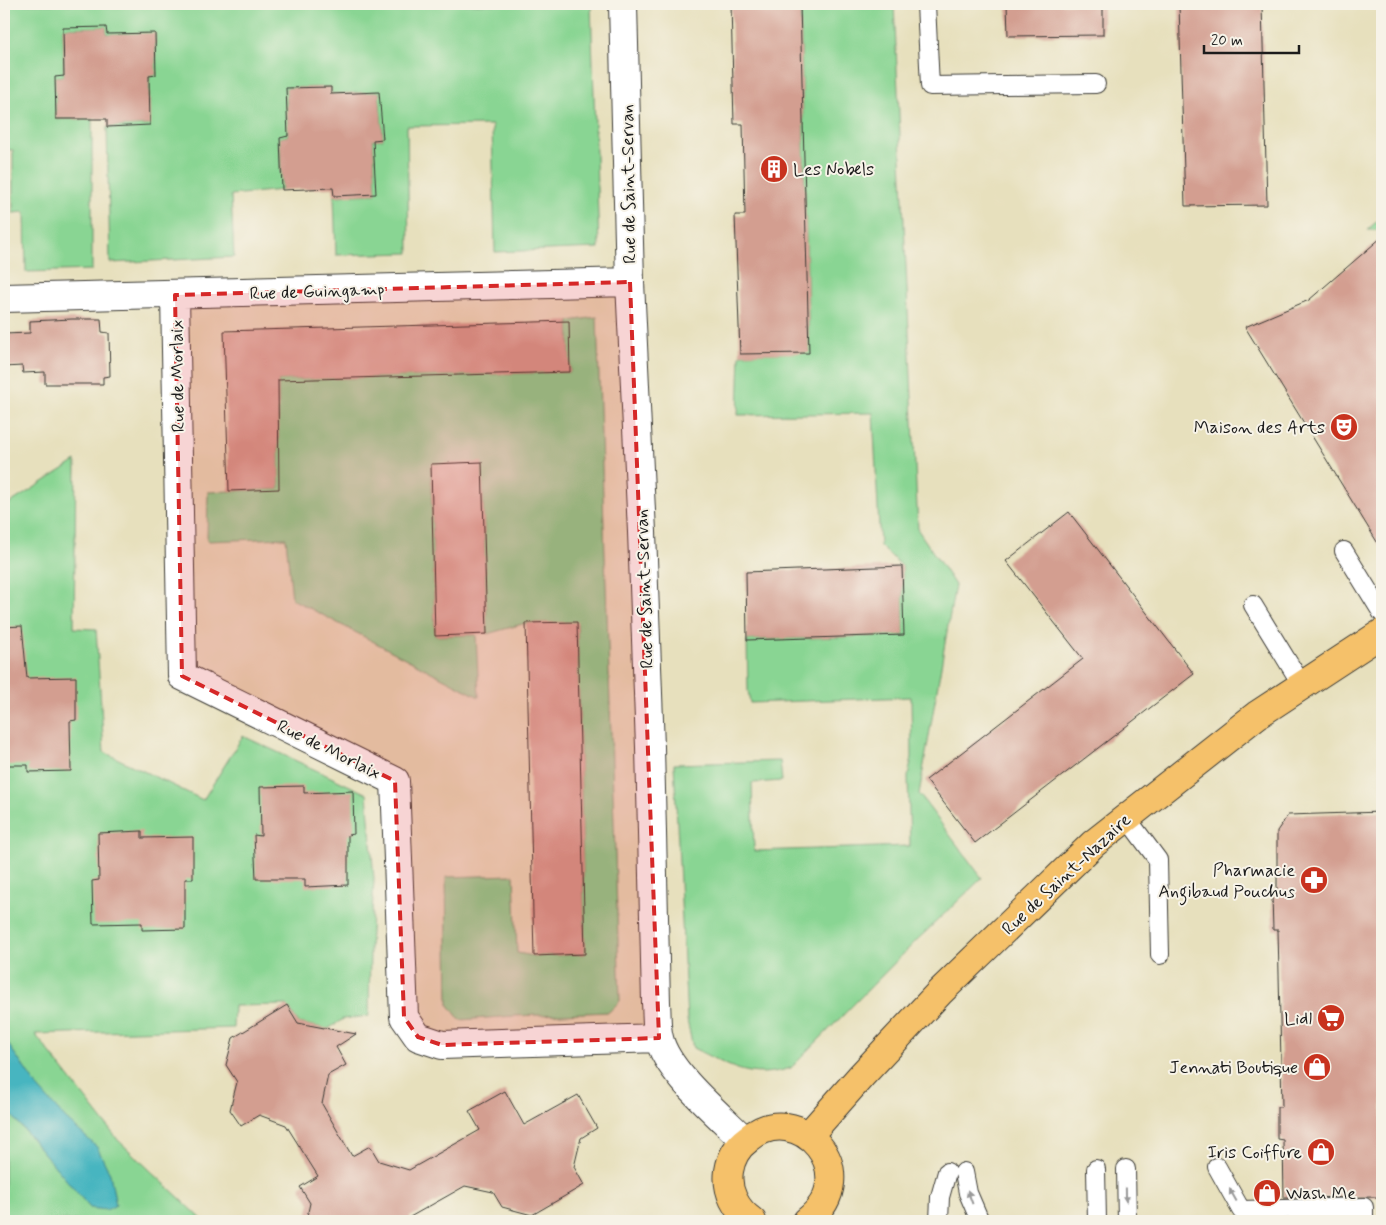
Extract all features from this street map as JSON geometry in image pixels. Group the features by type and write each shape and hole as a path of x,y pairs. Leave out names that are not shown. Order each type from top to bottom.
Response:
{"main road":[{"name":"Rue de Saint-Nazaire","path":"808,1136 940,992 1093,844 1257,714 1382,633"},
{"path":"748,1220 735,1203 731,1194 728,1175 734,1156 738,1148 745,1141 758,1132 780,1127 794,1129 816,1142 830,1170 830,1185 826,1200 813,1219"}],"street":[{"name":"Rue de Saint-Servan","path":"623,4 630,282 643,561 656,1003 659,1038 667,1057 678,1072 745,1141"},
{"name":"Rue de Guingamp","path":"4,298 630,282"},
{"name":"Rue de Morlaix","path":"175,295 182,676 395,781 404,1017 418,1037 442,1045 659,1038"}],"lane":[{"path":"926,4 930,86 1096,84"},
{"path":"1344,551 1382,613"},
{"path":"1254,605 1302,685"},
{"path":"1126,817 1158,860 1160,956"},
{"path":"1217,1167 1241,1210 1364,1207 1364,1221"},
{"path":"1096,1169 1097,1221"},
{"path":"1126,1169 1127,1221"},
{"path":"940,1221 940,1197 956,1172 968,1193 980,1221"}],"highlighted area":[{"path":"630,282 659,1038 442,1045 418,1037 404,1017 395,781 182,676 175,295"}],"green space":[{"path":"4,4 591,4 599,248 495,252 492,125 407,126 409,253 336,255 334,196 376,194 373,140 383,139 379,92 331,94 331,87 286,88 288,136 280,138 282,190 231,195 234,257 110,263 107,127 150,125 149,76 156,75 155,34 107,34 106,27 63,28 64,76 55,77 56,119 92,119 92,270 26,272 25,212 13,213 13,150 4,150"},
{"path":"800,4 894,4 918,530 955,585 919,794 982,878 918,939 791,1068 763,1073 740,1070 693,1048 687,1020 674,764 780,761 782,781 752,783 754,851 910,846 908,777 912,757 911,697 750,703 748,690 747,640 904,635 902,566 880,546 873,413 738,415 740,354 809,352"},
{"path":"1382,217 1382,230 1367,230"},
{"path":"597,317 620,1001 609,1012 460,1020 448,1004 446,877 514,875 517,953 534,956 585,954 577,623 526,623 487,634 482,463 431,465 435,636 476,635 479,697 292,599 286,538 207,541 208,492 279,489 278,380 570,372 569,321"},
{"path":"76,461 74,628 96,629 104,752 203,800 243,736 367,794 374,879 369,1016 343,1019 328,1029 298,1023 287,1005 234,1006 233,1028 35,1034 118,1140 204,1221 4,1221 4,507"}],"water":[{"path":"4,1038 38,1088 65,1118 97,1147 110,1174 116,1205 106,1210 90,1208 4,1106"}],"building":[{"name":"Les Nobels","path":"731,4 800,4 809,353 740,354 735,215 745,215 743,124 734,124"},
{"path":"1007,4 1103,4 1103,35 1008,36"},
{"path":"1179,4 1262,4 1267,205 1185,206"},
{"path":"106,27 107,34 155,33 156,75 149,76 150,125 107,127 107,119 56,119 55,77 64,76 63,28"},
{"path":"331,87 331,94 379,92 383,139 373,140 376,194 334,196 333,188 282,190 280,138 288,136 286,88"},
{"name":"Maison des Arts","path":"1382,237 1382,550 1245,327 1309,300"},
{"path":"101,319 102,332 109,333 110,376 103,377 103,384 45,384 45,372 23,373 22,366 4,367 4,334 30,333 30,321"},
{"path":"569,321 570,372 278,380 279,489 229,491 224,331"},
{"path":"482,462 487,634 435,636 431,464"},
{"path":"1069,512 1194,674 975,843 926,780 1083,659 1006,561"},
{"path":"902,566 904,635 747,640 746,572"},
{"path":"577,622 585,954 534,956 526,623"},
{"path":"22,626 27,678 76,677 76,720 70,721 71,771 28,772 28,765 4,765 4,627"},
{"path":"304,786 304,793 353,791 354,834 348,835 348,885 305,887 305,879 256,879 254,835 261,836 260,787"},
{"name":"Lidl","path":"1382,812 1382,1197 1284,1198 1283,1140 1277,1139 1277,1107 1282,1107 1278,930 1273,930 1272,896 1277,895 1277,831 1288,815"},
{"path":"142,831 142,838 193,837 193,879 185,879 185,929 142,930 142,923 93,924 92,881 99,880 98,833"},
{"path":"287,1005 298,1023 356,1034 336,1047 346,1065 328,1075 322,1104 352,1156 370,1146 379,1161 409,1170 480,1130 469,1111 505,1091 524,1125 578,1095 597,1128 581,1138 574,1167 584,1185 532,1215 502,1207 493,1192 465,1186 410,1217 409,1221 306,1221 310,1203 300,1187 318,1176 286,1125 259,1115 241,1126 230,1110 237,1082 226,1065 233,1038"},
{"path":"1353,1218 1353,1221 1285,1221 1285,1220"}],"place":[{"name":"Les Nobels","path":"774,169"},
{"name":"Maison des Arts","path":"1344,427"},
{"name":"Pharmacie Angibaud Pouchus","path":"1314,880"},
{"name":"Lidl","path":"1331,1018"},
{"name":"Jennati Boutique","path":"1317,1067"},
{"name":"Iris Coiffure","path":"1321,1152"},
{"name":"Wash Me","path":"1267,1193"}]}
